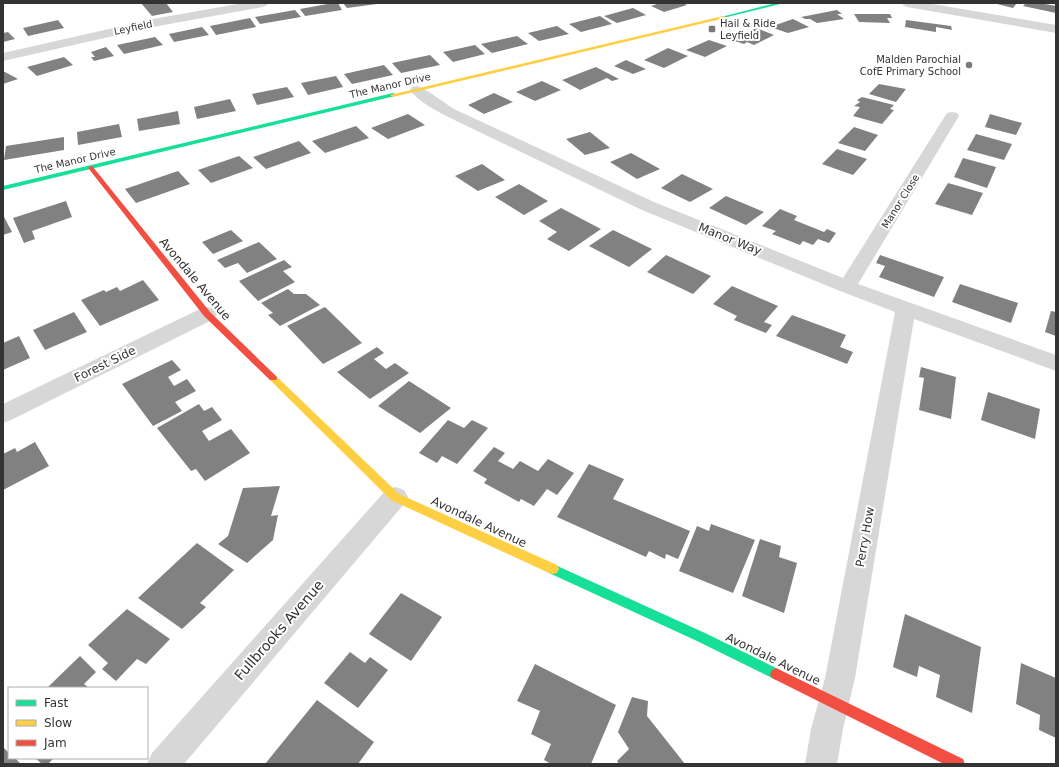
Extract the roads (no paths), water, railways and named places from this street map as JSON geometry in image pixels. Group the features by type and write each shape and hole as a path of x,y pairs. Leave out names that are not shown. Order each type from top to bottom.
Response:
{"street":[{"name":"Leyfield","path":"3,57 102,34 197,8 263,3"},
{"name":"The Manor Drive","path":"3,188 782,3"},
{"path":"907,3 1056,29"},
{"name":"Manor Way","path":"417,90 426,98 448,112 641,203 847,287 1056,363"},
{"name":"Manor Close","path":"847,287 952,116"},
{"name":"Avondale Avenue","path":"91,168 207,314 395,496 701,637 958,764"},
{"name":"Perry How","path":"821,764 840,678 906,309"},
{"name":"Forest Side","path":"3,414 207,314"},
{"name":"Fullbrooks Avenue","path":"163,764 395,496"}],"place":[{"name":"Hail & Ride Leyfield","path":"712,29"},
{"name":"Malden Parochial CofE Primary School","path":"969,65"}]}
